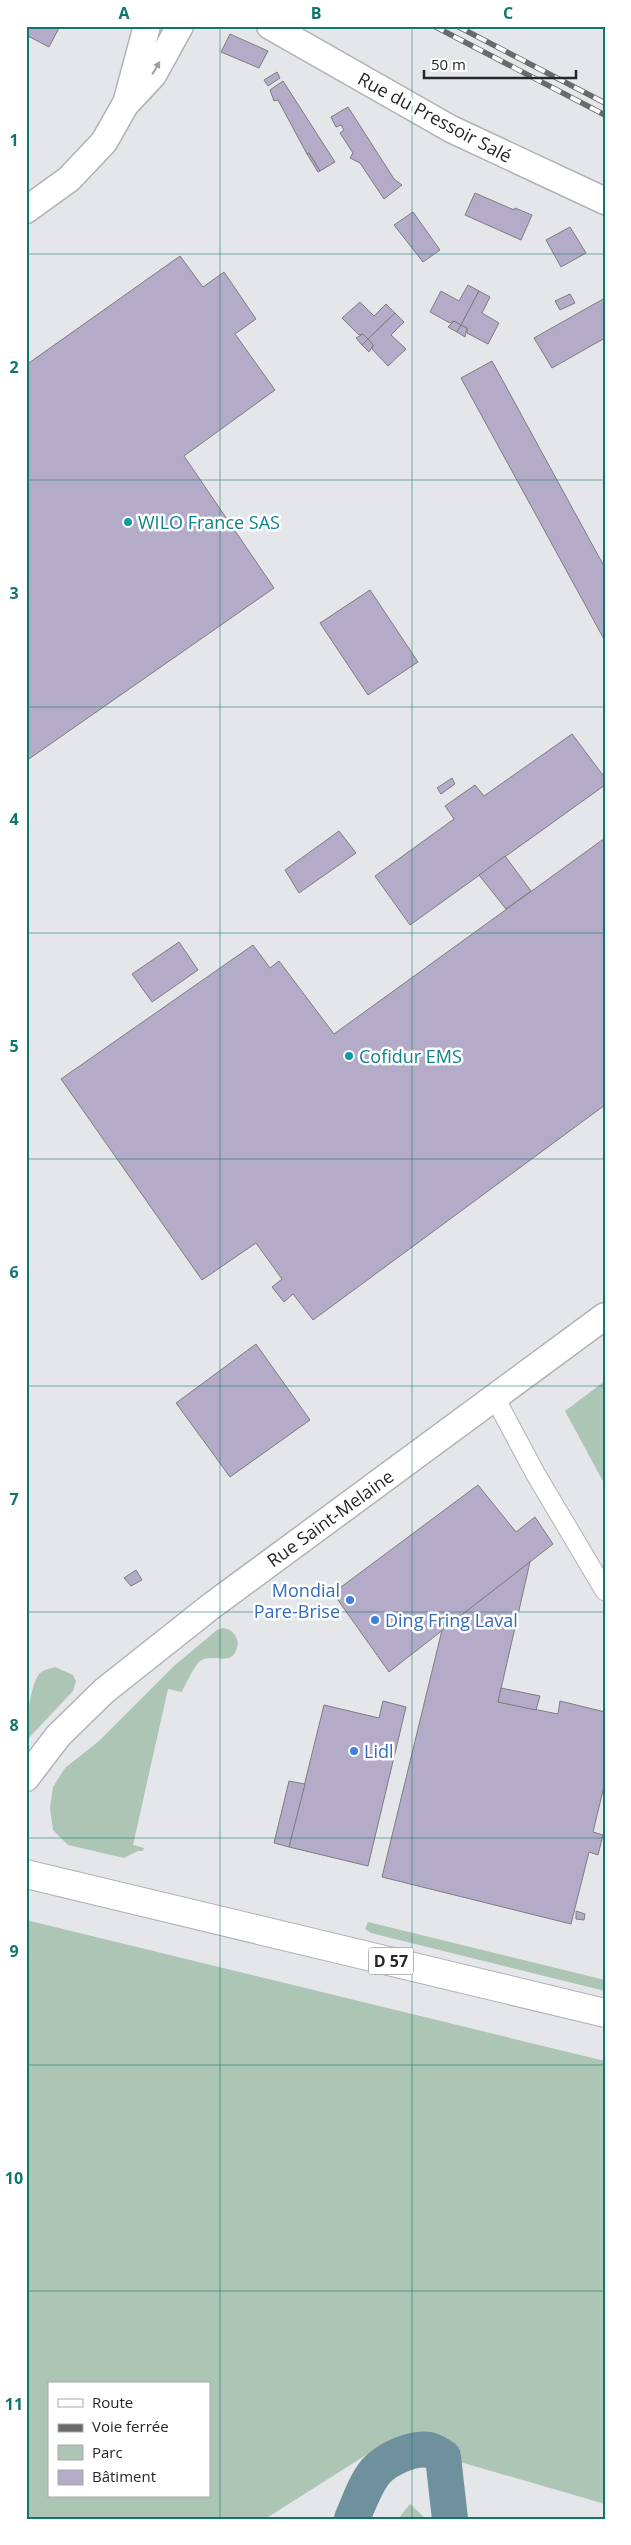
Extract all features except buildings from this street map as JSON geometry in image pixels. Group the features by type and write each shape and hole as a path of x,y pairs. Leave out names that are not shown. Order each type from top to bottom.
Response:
{"main road":[{"path":"125,105 147,26"},
{"path":"26,210 69,179 104,142 125,105 152,75 180,26"},
{"name":"Rue du Pressoir Salé","path":"270,26 451,129 605,201"},
{"name":"Rue Saint-Melaine","path":"26,1778 58,1736 112,1685 224,1595 605,1316"},
{"name":"D 57","path":"26,1874 605,2013"}],"street":[{"path":"494,1398 534,1474 605,1591"}],"green space":[{"path":"605,1381 605,1485 565,1411"},
{"path":"223,1628 234,1633 237,1638 238,1642 234,1654 226,1659 210,1658 200,1661 182,1692 168,1689 133,1845 144,1848 143,1851 138,1851 124,1858 68,1845 53,1830 50,1808 53,1787 65,1768 99,1741 174,1666 217,1630"},
{"path":"55,1667 73,1675 76,1681 73,1691 26,1741 29,1705 37,1678 40,1673"},
{"path":"26,1920 605,2061 605,2504 388,2441 265,2519 26,2519"},
{"path":"368,1922 605,1980 605,1991 371,1933 365,1929"},
{"path":"410,2504 426,2519 398,2519"}],"waterway":[{"path":"352,2519 365,2488 376,2471 387,2462 416,2450 431,2451 443,2457 450,2519"}],"railway":[{"path":"434,26 605,115"},
{"path":"457,26 605,103"}],"place":[{"name":"WILO France SAS","path":"128,522"},
{"name":"Cofidur EMS","path":"349,1056"},
{"name":"Mondial Pare-Brise","path":"350,1600"},
{"name":"Ding Fring Laval","path":"375,1620"},
{"name":"Lidl","path":"354,1751"}]}
